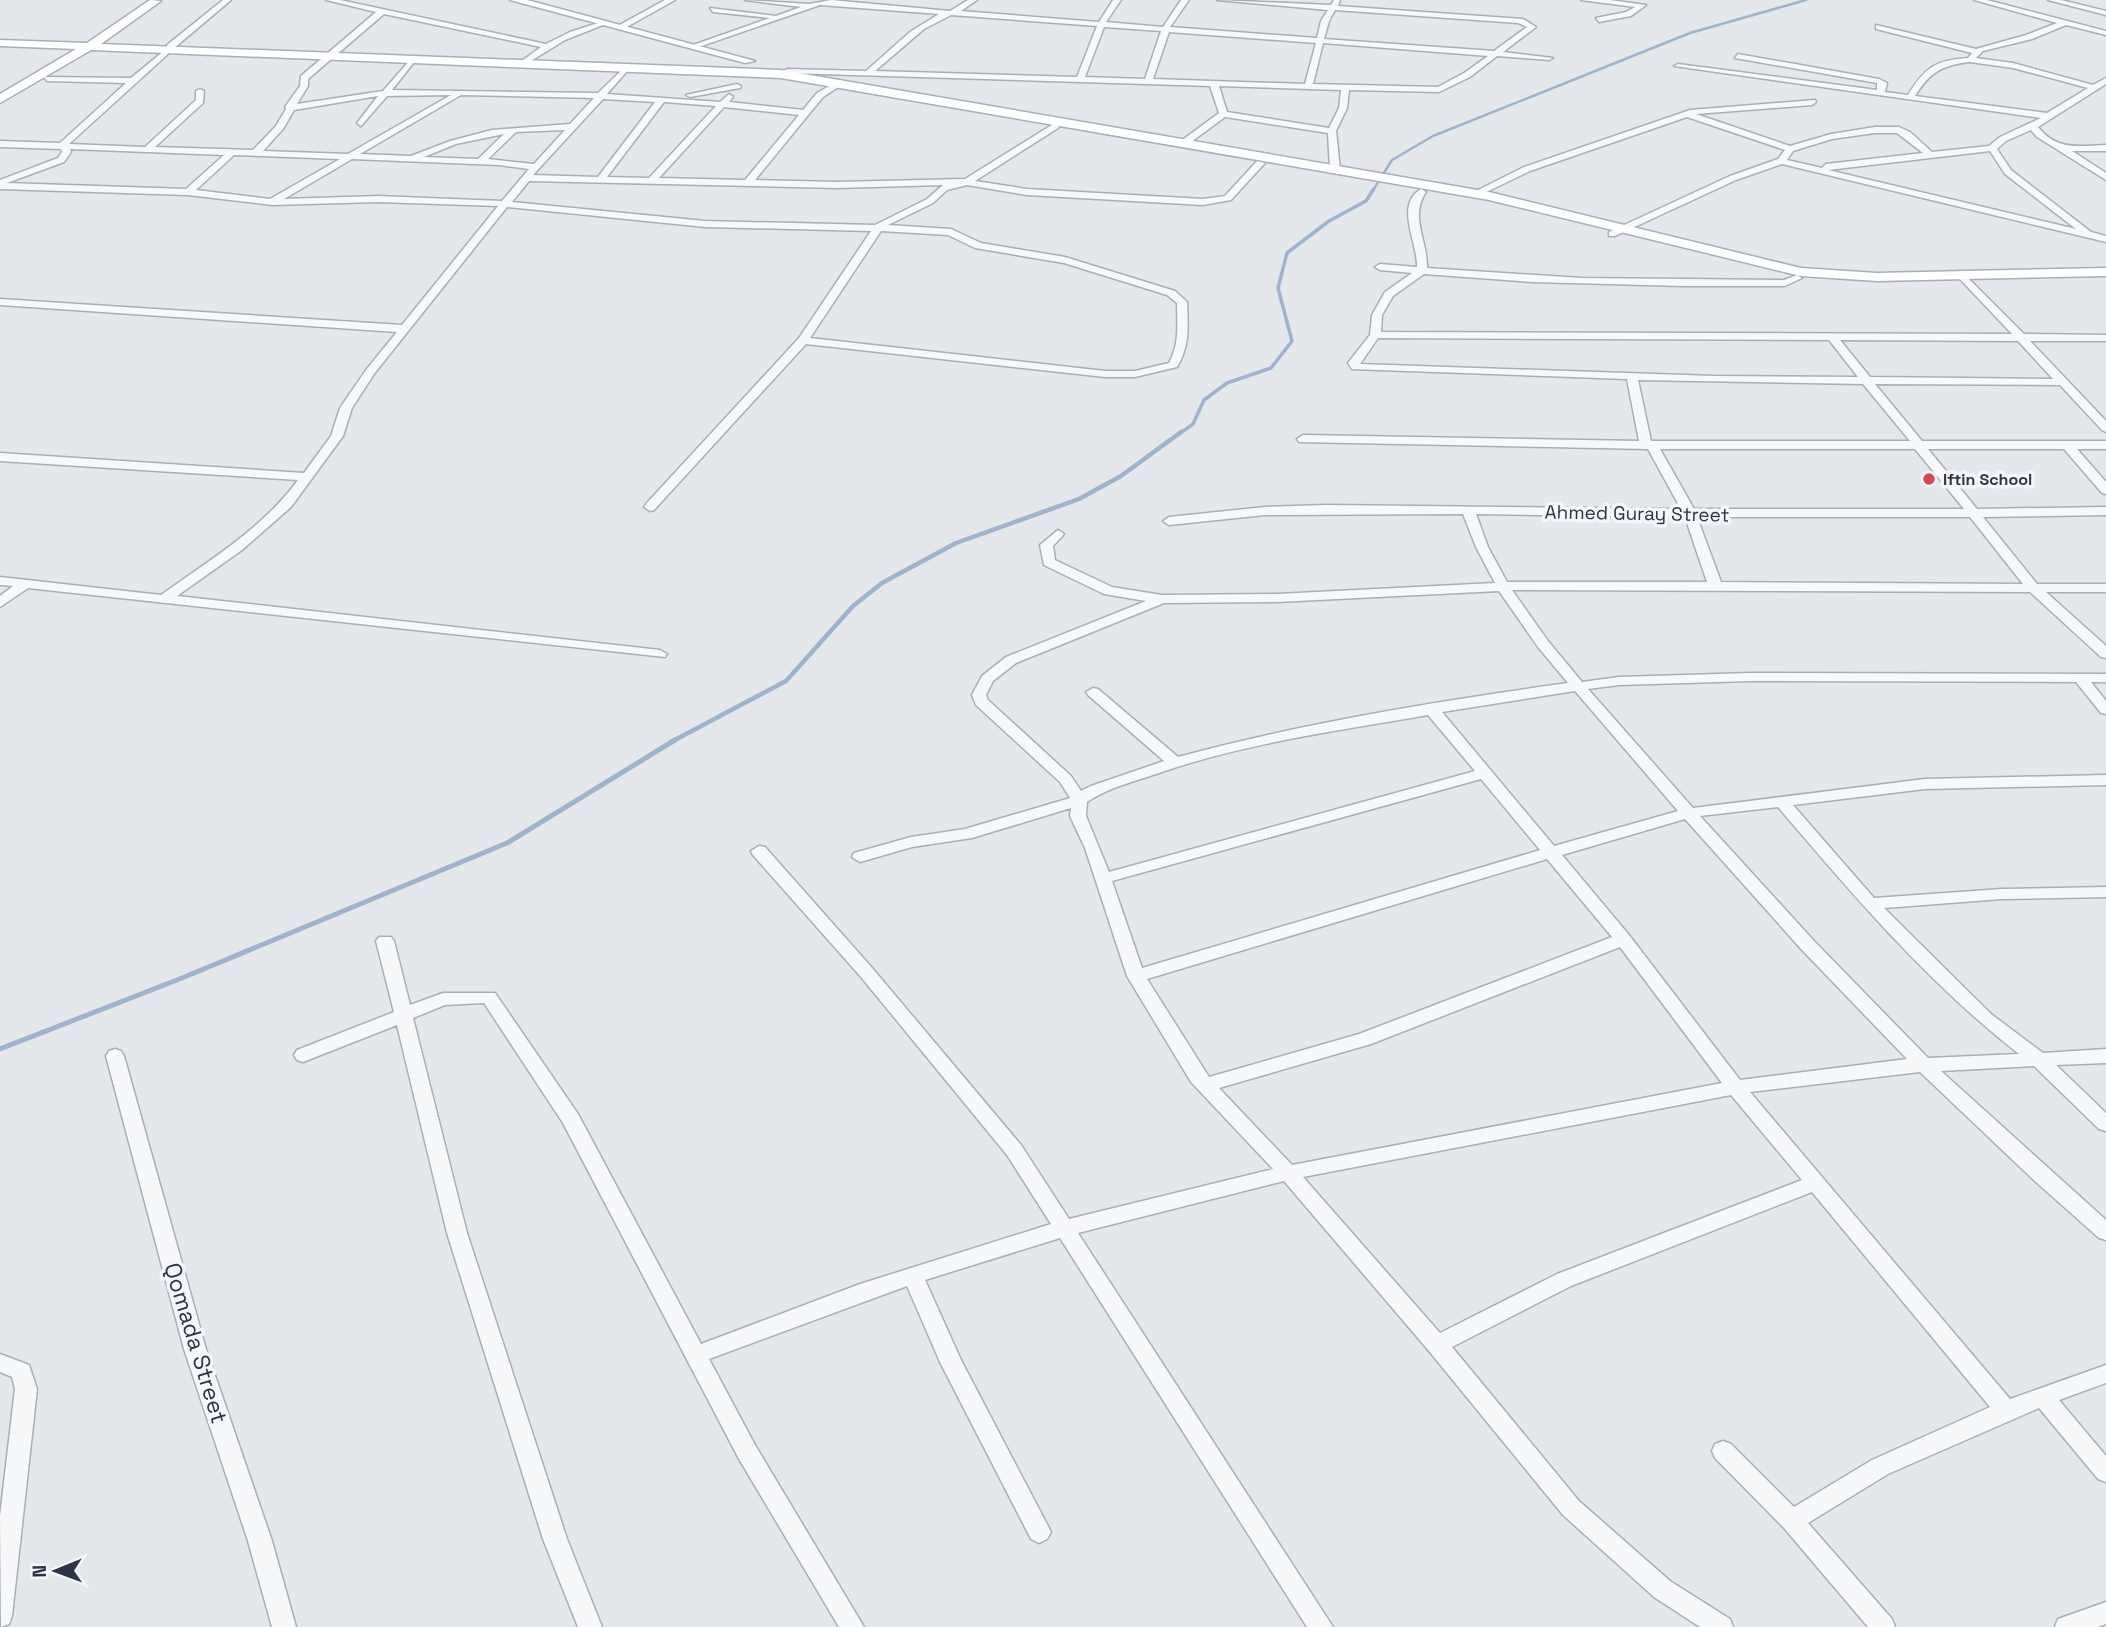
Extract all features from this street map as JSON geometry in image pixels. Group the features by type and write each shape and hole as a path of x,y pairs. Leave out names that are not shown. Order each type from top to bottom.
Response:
{"main road":[{"path":"0,85 79,46 157,1"},
{"path":"0,99 79,46 109,22 157,1"},
{"path":"0,43 526,62 814,78"},
{"path":"329,56 745,74 835,84 1338,172 1801,272 1850,276 2106,279"},
{"path":"745,74 787,71 835,84 1055,126 1260,163 1338,172"},
{"path":"1416,189 1475,194 1617,231 1734,266 1797,278 1854,283 2106,272"}],"street":[{"path":"63,145 167,50 227,0"},
{"path":"330,0 381,12 435,20 488,35 545,46"},
{"path":"515,0 696,47 745,74"},
{"path":"620,27 671,0"},
{"path":"749,0 1102,23 1549,58"},
{"path":"868,73 928,23 939,17 958,13 973,0"},
{"path":"1080,79 1102,23 1117,0"},
{"path":"1148,82 1166,28 1185,0"},
{"path":"787,71 1439,90 1448,87 1532,27 1520,21 1335,4 1221,0"},
{"path":"1585,0 1644,2"},
{"path":"1978,0 2106,33"},
{"path":"2052,0 2106,13"},
{"path":"1599,20 1628,14 1644,2"},
{"path":"696,47 820,3"},
{"path":"1308,87 1325,21 1335,4"},
{"path":"713,10 780,17"},
{"path":"255,153 280,127 289,107 301,92 304,78 381,12"},
{"path":"1911,96 1925,74 1936,66 2067,22"},
{"path":"526,62 545,46 572,32 604,23"},
{"path":"1879,27 2106,93"},
{"path":"1738,56 1879,80 1882,83 1881,92"},
{"path":"361,123 411,61"},
{"path":"1678,66 2048,116"},
{"path":"163,600 237,547 287,504 337,436 346,408 370,372 407,329 450,271 508,204 535,167 624,70"},
{"path":"601,179 661,100 745,74"},
{"path":"652,180 725,103 745,74"},
{"path":"47,79 134,80"},
{"path":"1816,169 1929,153 1992,148 2015,133 2033,126 2106,80"},
{"path":"748,183 805,113 835,84"},
{"path":"1214,84 1223,114"},
{"path":"1338,172 1332,131 1343,108 1345,89"},
{"path":"148,149 200,101 200,91"},
{"path":"289,107 317,107 385,93 601,97 725,103 805,113"},
{"path":"272,202 459,94"},
{"path":"1475,194 1527,169 1687,114 1710,109 1812,102"},
{"path":"1184,143 1223,114 1332,131"},
{"path":"1687,114 1790,149"},
{"path":"409,159 470,136 538,126 573,127"},
{"path":"650,507 803,340 879,226 930,201 944,188 967,182 1055,126"},
{"path":"2033,126 2040,135 2106,177"},
{"path":"1617,231 1733,178 1781,160 1790,149 1831,137 1889,129 1908,134 1929,153"},
{"path":"481,162 513,130"},
{"path":"0,144 514,162 535,167"},
{"path":"0,184 61,160 67,152 63,145"},
{"path":"1992,148 2008,172 2092,236"},
{"path":"2062,149 2106,148"},
{"path":"188,192 231,153"},
{"path":"1781,160 2106,239"},
{"path":"526,178 837,185 967,182 1027,191 1217,201 1228,198 1260,163"},
{"path":"0,184 15,187 188,192 272,202 378,199 508,204 705,224 879,226 951,233 978,246 1065,260 1171,293 1182,302 1184,347 1174,365 1161,370 1135,374 1105,374 803,340"},
{"path":"0,201 15,187"},
{"path":"1416,189 1410,221 1421,250 1422,271"},
{"path":"1380,267 1646,284 1784,283 1797,278"},
{"path":"1422,271 1389,294 1377,315 1375,335 1354,363 1356,367 1632,377 2065,382"},
{"path":"1965,278 2106,428"},
{"path":"0,302 407,329"},
{"path":"1375,335 2106,338"},
{"path":"1831,336 1921,444 2033,587 2106,654"},
{"path":"1632,377 1649,445 1690,514 1716,587"},
{"path":"1303,439 1649,445 2106,445"},
{"path":"2067,445 2106,490"},
{"path":"0,457 309,477"},
{"name":"Ahmed Guray Street","path":"1169,520 1265,511 1690,514 2106,512"},
{"path":"1468,511 1479,544 1502,587 1578,686 1802,942 1922,1065 2106,1232"},
{"path":"1058,534 1046,545 1048,562 1109,592 1162,599 1277,598 1502,587 2106,588"},
{"path":"0,580 660,654"},
{"path":"0,603 25,584"},
{"path":"1162,599 1011,660 987,679 979,695 981,702 1066,779 1079,800 1078,816 1136,976 1205,1085 1288,1173 1437,1345 1571,1508 1662,1589 1721,1627"},
{"path":"860,858 920,840 966,834 1079,800 1096,789 1175,762 1250,742 1578,686 1751,677 2106,678"},
{"path":"2080,678 2106,710"},
{"path":"1093,692 1175,762"},
{"path":"1431,709 1555,854 1735,1087 2006,1410"},
{"path":"1102,879 1486,773"},
{"path":"1136,976 1688,813 1925,784 2106,780"},
{"path":"1781,802 1870,904 1985,1018 2036,1057 2106,1124"},
{"path":"759,850 867,973 1014,1150 1321,1627"},
{"path":"1870,904 2002,894 2106,892"},
{"path":"1205,1085 1365,1039 1623,939"},
{"path":"385,940 457,1233 555,1539 590,1627"},
{"path":"303,1055 443,999 489,997 571,1119 747,1452 852,1627"},
{"name":"Qomada Street","path":"115,1056 195,1349 260,1541 284,1627"},
{"path":"696,1355 913,1275 1065,1228 1288,1173 1458,1142 1635,1104 1735,1087 1922,1065 2036,1057 2106,1056"},
{"path":"1437,1345 1564,1280 1815,1183"},
{"path":"913,1275 951,1362 1039,1532"},
{"path":"0,1363 21,1371 26,1389 0,1616"},
{"path":"1792,1521 1880,1466 2006,1410 2106,1374"},
{"path":"2042,1397 2106,1472"},
{"path":"1723,1451 1792,1521 1883,1627"},
{"path":"2067,1627 2106,1613"}],"waterway":[{"path":"1372,192 1392,160 1433,136 1690,33 1806,0"},
{"path":"1179,434 1193,424 1204,400 1227,383 1271,368 1292,341 1278,288 1287,253 1329,221 1366,201 1373,190"},
{"path":"671,742 786,681 853,606 882,583 956,543 1079,499 1121,476 1181,432"},
{"path":"0,1049 182,978 507,843 675,740"}],"place":[{"name":"Iftin School","path":"1929,479"}]}
